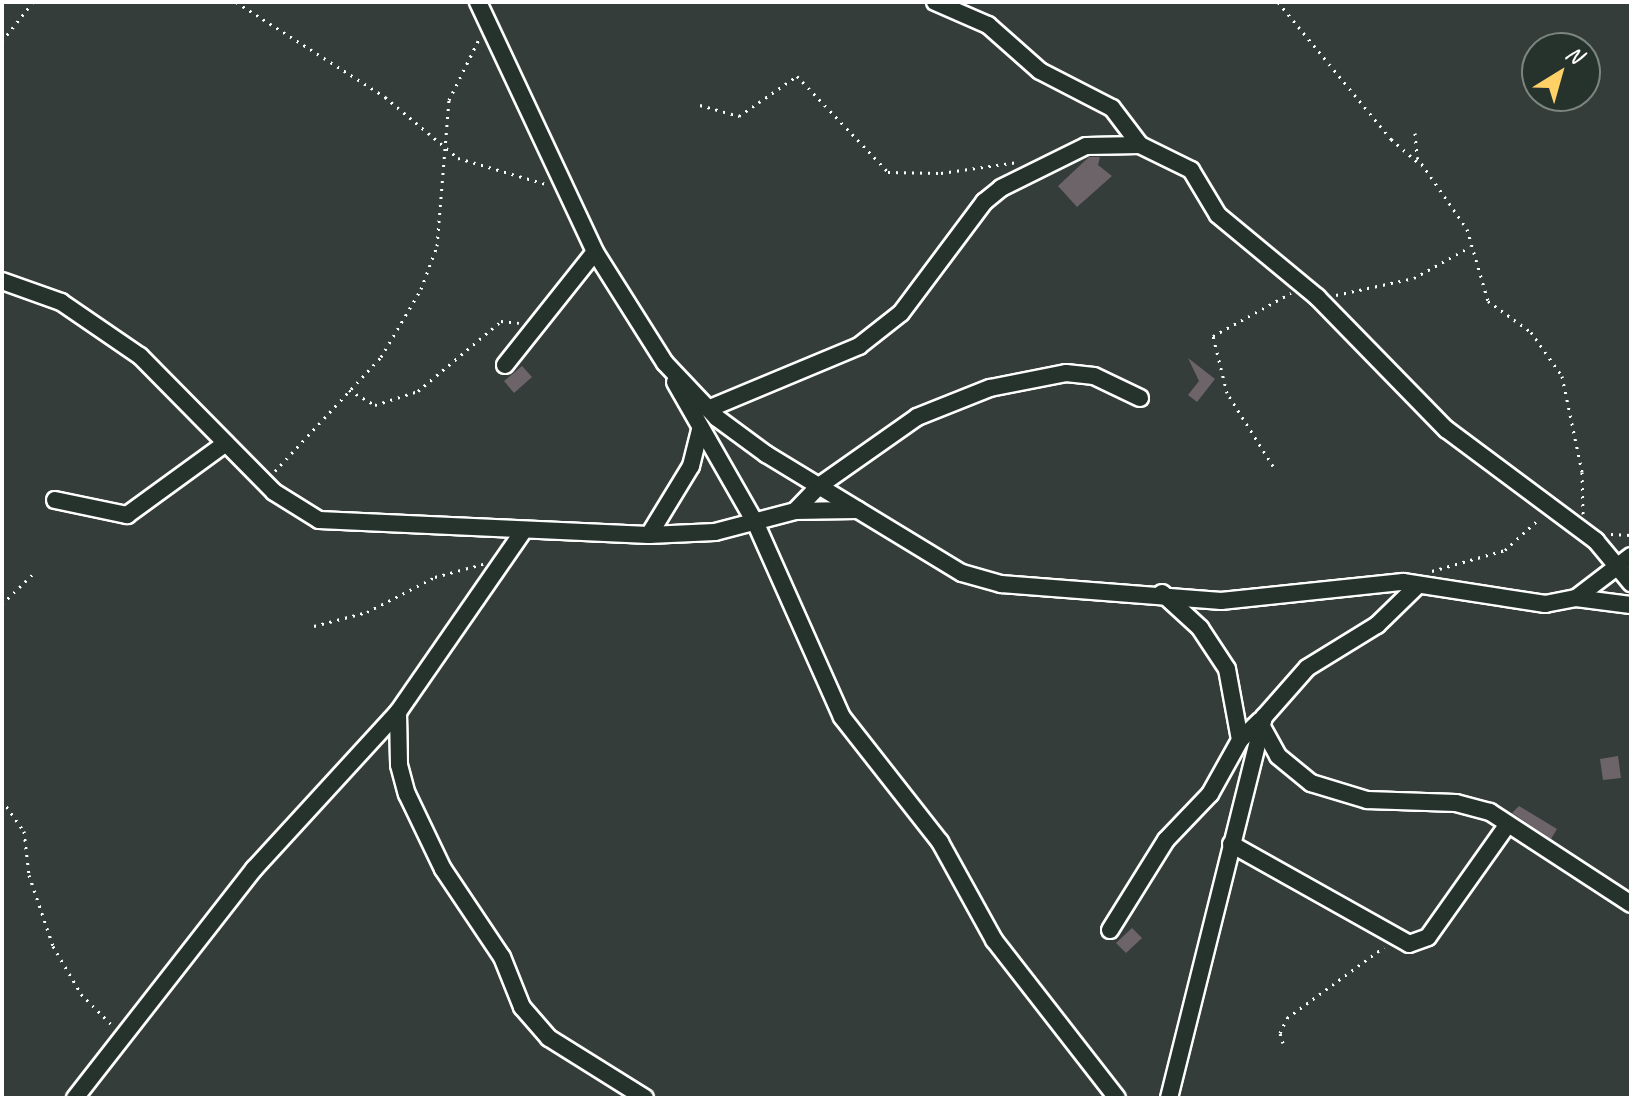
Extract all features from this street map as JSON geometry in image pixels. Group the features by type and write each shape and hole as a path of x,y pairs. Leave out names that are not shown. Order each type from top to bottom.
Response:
{"street":[{"path":"935,2 988,25 1040,71 1112,108 1140,145 1191,170 1218,215 1312,294 1446,429 1550,510 1625,561 1631,583"},
{"path":"479,3 491,20 564,192 595,252 665,363 700,430 756,524 842,717 940,842 994,940 1117,1098"},
{"path":"708,409 859,346 901,313 991,195 1086,146 1140,145"},
{"path":"505,365 595,252"},
{"path":"2,281 42,293 97,325 160,373 264,482 292,507 319,520 522,533 649,535 756,524 795,511 864,511"},
{"path":"665,363 708,409 819,486 980,580 1259,600 1418,585 1545,604 1576,598 1631,605"},
{"path":"795,511 819,486 917,417 990,388 1066,373 1094,376 1140,398"},
{"path":"649,535 691,466 700,430"},
{"path":"55,500 127,515 226,443"},
{"path":"75,1098 254,869 398,712 522,533"},
{"path":"1576,598 1625,561"},
{"path":"1110,930 1166,840 1214,787 1240,740 1262,721 1285,687 1377,625 1418,585"},
{"path":"1162,593 1200,628 1227,669 1240,740"},
{"path":"398,712 399,765 407,794 443,869 502,957 522,1007 549,1038 645,1098"},
{"path":"1262,721 1278,756 1311,783 1367,800 1456,803 1508,824 1631,904"},
{"path":"1169,1098 1262,721"},
{"path":"1231,844 1393,939 1409,944 1428,937 1508,824"}],"path":[{"path":"2,41 33,2"},
{"path":"236,2 385,97 447,149 473,166 524,175 564,192"},
{"path":"1278,2 1391,139 1425,168 1463,222 1488,301 1531,332 1567,388 1586,521"},
{"path":"264,482 394,337 425,278 437,246 447,149 444,136 454,79 491,20"},
{"path":"700,105 739,116 797,76 888,172 941,173 1021,161 1037,173"},
{"path":"1415,133 1425,168"},
{"path":"1273,466 1227,393 1213,336 1222,326 1312,294 1414,278 1471,247"},
{"path":"349,390 375,405 418,391 501,321 534,328"},
{"path":"1418,585 1437,567 1505,550 1550,510"},
{"path":"314,626 367,612 448,572 502,560"},
{"path":"2,604 36,571"},
{"path":"2,800 24,831 29,875 53,946 81,994 125,1036"},
{"path":"1283,1043 1280,1033 1287,1018 1393,939"}],"building":[{"path":"1089,157 1100,157 1098,165 1112,176 1077,207 1058,186"},
{"path":"1188,358 1215,379 1197,402 1188,395 1199,381"},
{"path":"522,366 532,377 514,393 504,381"},
{"path":"1618,756 1621,778 1603,780 1600,759"},
{"path":"1519,806 1557,829 1551,839 1512,813"},
{"path":"1132,928 1142,938 1126,953 1116,943"}]}
